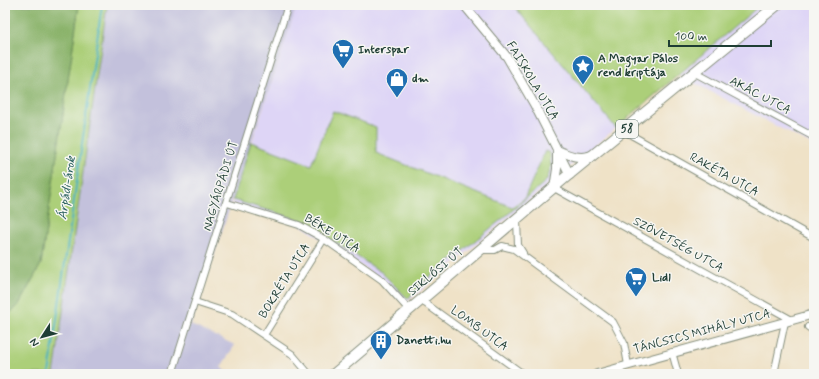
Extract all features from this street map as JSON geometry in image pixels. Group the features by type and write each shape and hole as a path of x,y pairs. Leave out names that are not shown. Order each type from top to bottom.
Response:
{"main road":[{"name":"58","path":"554,188 777,5"},
{"name":"SIKLÓSI ÚT","path":"334,374 554,188"}],"street":[{"name":"NAGYÁRPÁDI ÚT","path":"172,374 288,5"},
{"name":"FAISKOLA UTCA","path":"464,5 507,57 534,104 570,175"},
{"name":"AKÁC UTCA","path":"695,73 814,137"},
{"name":"RAKÉTA UTCA","path":"624,131 814,238"},
{"path":"554,188 557,169 557,150 576,157 584,158 596,154"},
{"name":"SZÖVETSÉG UTCA","path":"554,188 788,321"},
{"name":"BÉKE UTCA","path":"227,203 299,225 324,240 382,280 410,311"},
{"path":"517,220 518,245 525,256 534,264"},
{"name":"BOKRÉTA UTCA","path":"264,335 324,240"},
{"path":"482,250 495,250 502,246 508,246 613,322 624,343 628,365"},
{"name":"LOMB UTCA","path":"422,301 523,374"},
{"path":"195,302 232,314 292,354 309,374"},
{"name":"TÁNCSICS MIHÁLY UTCA","path":"597,374 672,352 814,314"},
{"path":"774,374 788,321"},
{"path":"808,327 814,330"},
{"path":"672,352 678,374"}],"shaded area":[{"path":"107,5 297,5 191,325 235,345 221,367 228,374 54,374"},
{"path":"297,5 513,5 616,128 405,304 382,280 299,224 232,204"},
{"path":"760,5 814,5 814,146 679,75"}],"green space":[{"path":"5,5 79,5 41,264 18,306 5,317"},
{"path":"79,5 107,5 54,374 5,374 5,317 18,306 41,264"},
{"path":"513,5 760,5 616,128"},
{"path":"333,111 376,127 376,153 512,207 524,199 545,151 550,153 551,167 547,180 507,215 419,286 408,299 381,272 301,220 233,200 251,142 311,165"}],"waterway":[{"name":"Árpádi-árok","path":"49,374 102,5"}],"place":[{"name":"Interspar","path":"343,70"},
{"name":"A Magyar Pálos rend kriptája","path":"583,86"},
{"name":"dm","path":"397,98"},
{"name":"Lidl","path":"636,298"},
{"name":"Danetti.hu","path":"381,360"}]}
